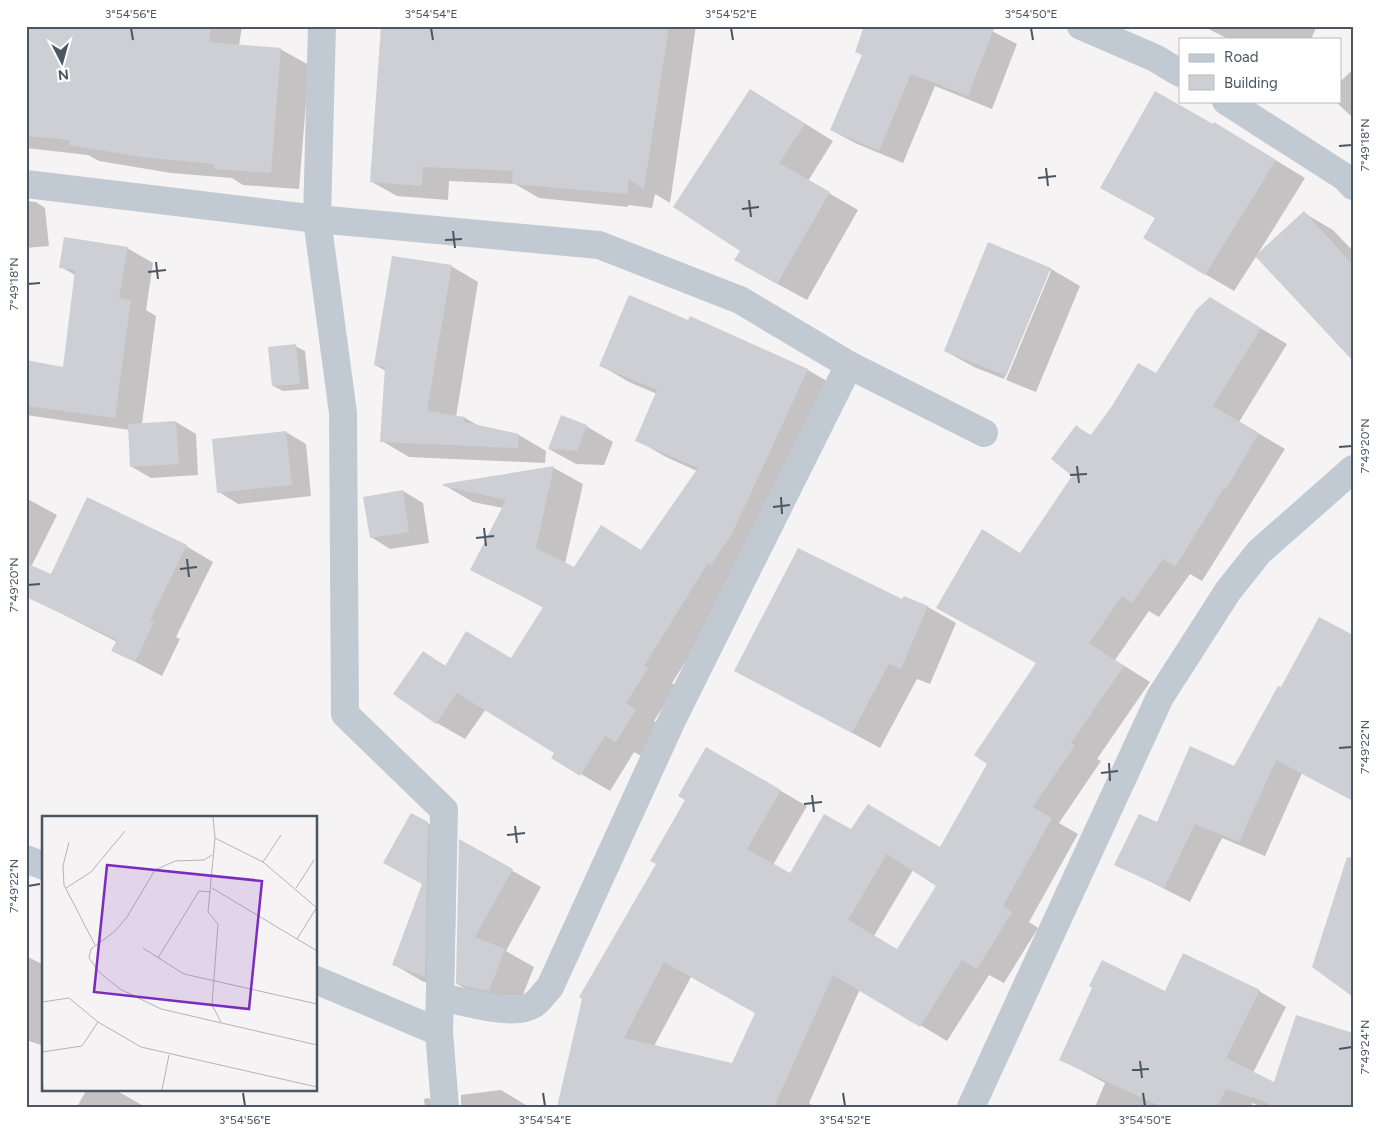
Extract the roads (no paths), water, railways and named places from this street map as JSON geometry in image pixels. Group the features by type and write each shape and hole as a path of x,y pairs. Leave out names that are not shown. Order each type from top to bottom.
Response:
{"street":[{"path":"322,26 317,219 343,413 345,714 444,810 439,1032 445,1107"},
{"path":"1081,26 1155,58 1179,72"},
{"path":"1228,102 1288,139 1346,178 1353,186"},
{"path":"26,184 317,219 600,245 740,300 849,365 984,433"},
{"path":"441,997 504,1009 519,1009 533,1005 550,987 674,718 849,365"},
{"path":"970,1107 1160,697 1228,591 1258,552 1353,469"},
{"path":"26,858 42,865"},
{"path":"318,981 439,1032"}]}
